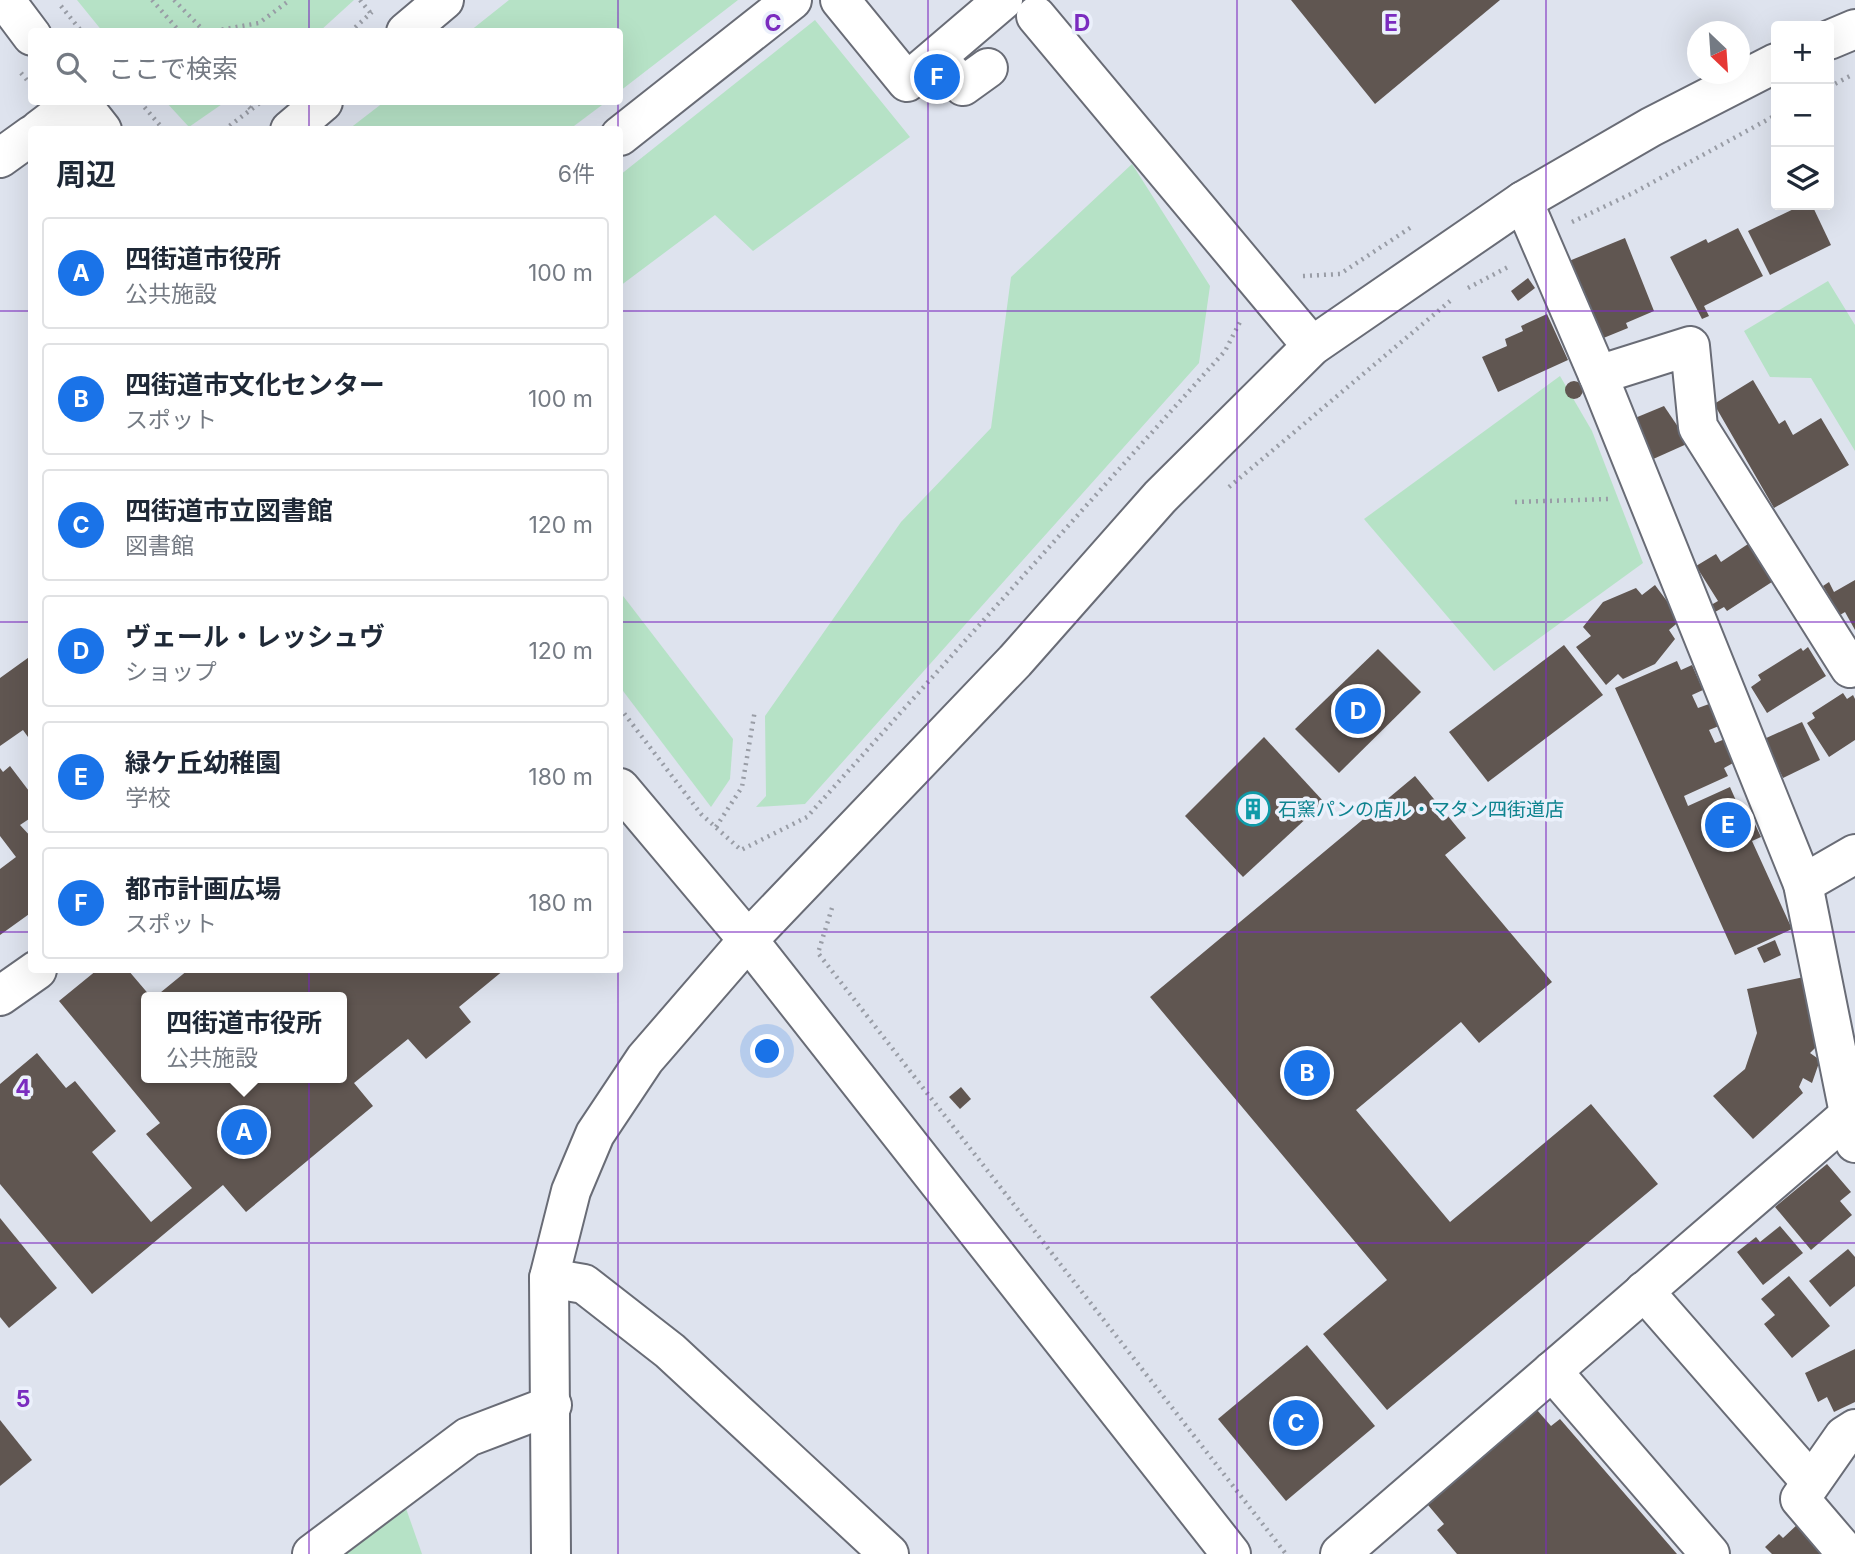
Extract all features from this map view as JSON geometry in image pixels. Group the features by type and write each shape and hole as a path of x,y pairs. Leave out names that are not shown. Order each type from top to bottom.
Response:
{"street":[{"path":"5,0 28,31"},
{"path":"392,27 444,0"},
{"path":"623,134 792,0"},
{"path":"840,0 907,82 936,58 1020,8 1312,346"},
{"path":"1834,38 1855,29"},
{"path":"936,58 963,86 988,68"},
{"path":"551,1554 549,1278 571,1191 595,1134 645,1059 748,940 1015,661 1160,497 1312,346 1522,201 1651,127 1771,66"},
{"path":"44,126 74,105"},
{"path":"81,105 99,126"},
{"path":"275,124 316,105"},
{"path":"0,159 28,138"},
{"path":"1340,1554 1644,1291 1853,1124 1803,884 1645,498 1598,374 1522,201"},
{"path":"1598,374 1690,346 1698,426 1850,668 1855,665"},
{"path":"623,792 748,940 1231,1554"},
{"path":"1803,884 1855,854"},
{"path":"0,996 33,973"},
{"path":"549,1278 584,1284 670,1351 889,1554"},
{"path":"1644,1291 1810,1481"},
{"path":"1552,1371 1710,1554"},
{"path":"312,1554 468,1437 552,1405"},
{"path":"1847,1554 1800,1499 1810,1481 1844,1436 1855,1429"}],"path":[{"path":"56,0 79,28"},
{"path":"152,0 176,28"},
{"path":"174,0 202,28"},
{"path":"230,28 259,23 290,0"},
{"path":"360,0 392,27"},
{"path":"354,28 377,8"},
{"path":"1834,84 1855,73"},
{"path":"143,105 161,126"},
{"path":"248,105 275,124"},
{"path":"229,126 257,105"},
{"path":"1219,495 1459,293 1542,242 1771,118"},
{"path":"623,712 701,814 741,850 807,817 1224,351 1245,314"},
{"path":"1515,502 1645,498"},
{"path":"716,827 742,787 755,710"},
{"path":"834,903 818,953 1286,1554"}],"green space":[{"path":"77,0 354,0 323,28 100,28"},
{"path":"509,0 738,0 623,89 623,28 474,28"},
{"path":"815,20 910,137 753,251 715,215 623,284 623,173"},
{"path":"169,105 221,105 190,126"},
{"path":"380,105 602,105 574,126 353,126"},
{"path":"1132,164 1210,286 1199,363 805,804 756,807 766,796 765,716 901,522 991,428 1011,277"},
{"path":"1828,281 1855,325 1855,451 1811,378 1770,377 1744,331"},
{"path":"1560,376 1592,431 1643,563 1494,671 1364,519"},
{"path":"623,596 733,739 730,779 711,807 623,691"},
{"path":"402,1497 422,1554 333,1554"}],"building":[{"path":"1291,0 1500,0 1375,104"},
{"path":"1792,210 1814,210 1831,245 1770,275 1748,231"},
{"path":"1738,228 1763,276 1704,306 1709,316 1702,319 1670,257 1706,239 1708,243"},
{"path":"1625,238 1654,311 1626,323 1628,328 1601,339 1569,261"},
{"path":"1528,278 1535,288 1518,301 1511,291"},
{"path":"1547,314 1568,360 1498,392 1482,357 1507,346 1505,339 1523,331 1521,326"},
{"path":"1753,380 1779,424 1785,420 1793,435 1821,418 1849,465 1774,508 1714,404"},
{"path":"1574,381 1580,384 1583,390 1580,396 1574,399 1568,396 1565,390 1568,384"},
{"path":"1664,406 1689,443 1651,460 1635,418"},
{"path":"1751,542 1775,580 1727,611 1724,607 1715,612 1711,605 1718,601 1696,566 1716,554 1721,562"},
{"path":"1855,580 1855,630 1845,612 1840,615 1823,586 1829,582 1834,592"},
{"path":"1655,585 1681,620 1669,630 1675,639 1655,664 1623,679 1618,674 1606,685 1576,647 1591,636 1583,627 1603,602 1636,588 1642,595"},
{"path":"1564,645 1603,695 1488,782 1449,732"},
{"path":"1808,647 1826,676 1767,713 1751,687 1761,680 1758,675 1801,648 1803,651"},
{"path":"1378,649 1421,692 1339,773 1295,729"},
{"path":"28,658 28,737 23,730 0,746 0,678"},
{"path":"1677,661 1681,670 1692,665 1703,690 1692,695 1698,708 1709,704 1719,726 1709,730 1715,743 1725,739 1735,762 1724,768 1728,776 1684,796 1688,806 1730,787 1745,821 1752,818 1761,837 1752,841 1792,929 1735,955 1615,688"},
{"path":"1843,693 1847,699 1853,695 1855,699 1855,740 1829,757 1807,723 1815,718 1812,713"},
{"path":"1802,722 1820,760 1783,778 1764,739"},
{"name":"石窯パンの店ル・マタン四街道店","path":"1264,737 1324,802 1243,877 1185,816"},
{"path":"10,766 28,790 28,820 20,825 28,834 28,915 0,935 0,869 16,857 0,836 0,768 3,772"},
{"path":"1415,776 1466,838 1445,855 1552,982 1479,1043 1461,1022 1356,1110 1450,1222 1591,1104 1658,1184 1387,1410 1323,1334 1387,1280 1150,997"},
{"path":"1775,940 1781,955 1764,963 1757,948"},
{"path":"93,973 131,973 147,992 141,992 141,1083 347,1083 347,992 161,992 184,973 500,973 459,1007 471,1022 426,1059 408,1039 354,1083 373,1106 246,1212 223,1185 92,1294 0,1184 0,1084 37,1053 66,1088 75,1081 116,1131 92,1152 151,1222 192,1188 146,1134 160,1123 59,1001"},
{"path":"1804,977 1817,1046 1810,1053 1820,1060 1812,1083 1803,1078 1799,1087 1803,1093 1753,1139 1713,1096 1745,1069 1757,1033 1747,989"},
{"path":"961,1087 971,1099 960,1109 949,1097"},
{"path":"1827,1164 1851,1192 1840,1201 1852,1215 1811,1250 1775,1207"},
{"path":"0,1218 57,1288 9,1328 0,1317"},
{"path":"1780,1226 1803,1253 1763,1285 1737,1252 1756,1237 1760,1242"},
{"path":"1848,1249 1855,1257 1855,1286 1830,1307 1809,1281"},
{"path":"1789,1276 1830,1326 1792,1358 1764,1324 1775,1315 1761,1299"},
{"path":"1307,1345 1375,1426 1286,1501 1218,1419"},
{"path":"1855,1349 1855,1402 1834,1412 1827,1397 1818,1402 1805,1373"},
{"path":"1537,1410 1551,1426 1560,1419 1677,1554 1457,1554 1437,1530 1444,1524 1428,1505"},
{"path":"0,1420 32,1460 0,1486"},
{"path":"1799,1523 1817,1542 1813,1546 1821,1554 1772,1554 1765,1547 1779,1534 1783,1538"}],"place":[{"name":"都市計画広場","path":"937,77"},
{"name":"ヴェール・レッシュヴ","path":"1358,711"},
{"name":"石窯パンの店ル・マタン四街道店","path":"1253,809"},
{"name":"緑ケ丘幼稚園","path":"1728,825"},
{"name":"四街道市文化センター","path":"1307,1073"},
{"name":"四街道市役所","path":"244,1132"},
{"name":"四街道市立図書館","path":"1296,1423"}]}
